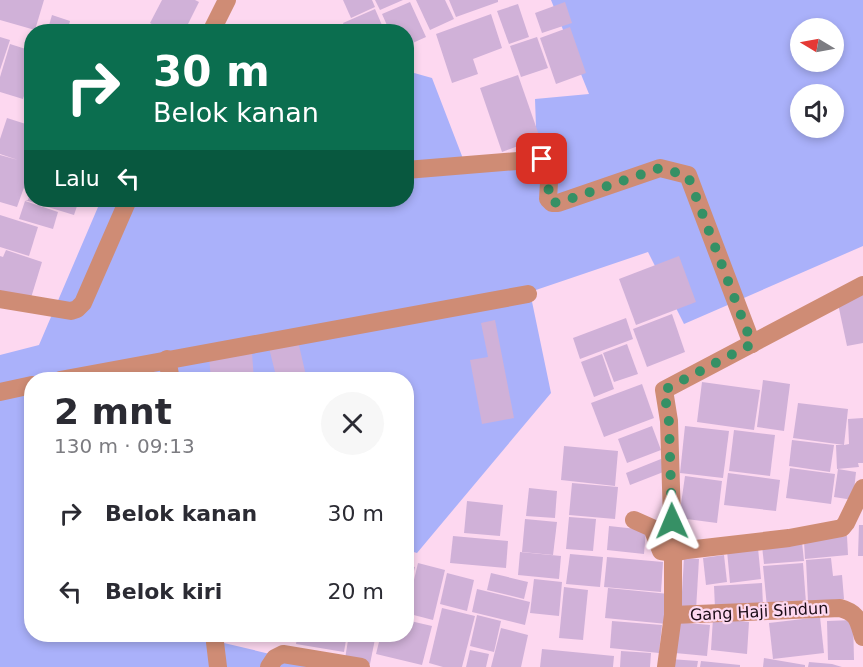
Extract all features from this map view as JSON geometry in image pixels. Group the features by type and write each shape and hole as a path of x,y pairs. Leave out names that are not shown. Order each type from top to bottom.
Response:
{"street":[{"path":"215,24 227,0"},
{"path":"414,169 542,159 549,161 550,166 548,199 558,203 660,168 688,176 752,344"},
{"path":"0,298 71,311 77,309 83,303 125,207"},
{"path":"666,667 673,615 673,554 669,422 664,390 863,285"},
{"path":"101,372 528,294"},
{"path":"167,359 169,372"},
{"path":"0,392 24,388"},
{"path":"634,520 652,528 661,551 673,554 687,550 789,538 842,528 863,488"},
{"name":"Gang Haji Sindun","path":"673,615 840,608 849,610 857,616 863,637"},
{"path":"215,642 218,667"},
{"path":"269,667 275,658 283,654 361,667"}],"shaded area":[{"path":"551,0 863,0 863,246 684,324 648,252 530,292 551,393 417,553 414,552 414,372 24,372 24,642 224,642 325,667 0,667 0,355 39,345 98,207 414,207 414,73 432,78 467,169 537,156 535,99 589,94"}],"building":[{"path":"0,0 44,0 37,24 24,24 24,27 0,20"},
{"path":"162,0 199,2 188,24 150,23"},
{"path":"343,0 372,0 375,7 351,18"},
{"path":"375,0 403,0 380,10"},
{"path":"416,0 445,0 454,19 430,30"},
{"path":"449,0 498,0 498,2 456,17"},
{"path":"410,2 426,37 414,42 414,24 386,24 382,14"},
{"path":"565,2 572,23 542,33 535,13"},
{"path":"518,4 529,37 509,44 497,11"},
{"path":"375,9 382,24 343,24"},
{"path":"491,14 502,48 473,59 478,74 452,83 436,34"},
{"path":"52,15 70,21 69,24 49,24"},
{"path":"570,27 586,73 556,84 540,38"},
{"path":"0,37 10,40 0,70"},
{"path":"537,37 548,68 521,77 510,46"},
{"path":"10,44 24,48 23,99 0,92 0,77"},
{"path":"518,75 540,138 502,152 480,88"},
{"path":"7,118 24,123 24,187 17,207 0,202 0,155 18,160 0,154 0,139"},
{"path":"24,204 24,207 43,207 58,212 53,229 19,219"},
{"path":"48,207 77,207 74,215"},
{"path":"0,215 38,227 29,256 0,247"},
{"path":"6,250 42,262 30,301 0,291 0,256 3,257"},
{"path":"679,256 696,302 636,325 619,279"},
{"path":"863,294 863,343 847,346 837,299"},
{"path":"672,314 685,352 647,367 633,329"},
{"path":"626,318 633,339 580,359 573,338"},
{"path":"495,320 514,418 482,424 470,360 488,357 481,323"},
{"path":"298,341 305,372 275,372 269,348"},
{"path":"627,344 638,374 614,382 603,353"},
{"path":"252,353 253,372 210,372 209,356"},
{"path":"602,354 614,389 594,397 581,362"},
{"path":"763,380 790,384 784,431 757,427"},
{"path":"702,382 760,390 754,430 697,422"},
{"path":"642,384 654,418 604,437 591,403"},
{"path":"798,403 848,409 844,445 793,438"},
{"path":"863,418 863,463 858,463 859,467 837,469 836,445 849,444 848,419"},
{"path":"652,426 661,450 627,463 618,439"},
{"path":"685,426 729,431 723,478 680,473"},
{"path":"734,430 775,435 770,476 729,471"},
{"path":"792,440 834,445 830,472 789,466"},
{"path":"564,446 618,451 615,486 561,480"},
{"path":"661,459 666,471 630,485 626,473"},
{"path":"790,468 835,474 831,504 786,498"},
{"path":"838,469 856,472 853,500 834,497"},
{"path":"728,473 780,480 776,511 724,505"},
{"path":"685,476 722,481 717,523 679,518"},
{"path":"572,483 618,487 615,519 569,515"},
{"path":"529,488 557,491 555,518 526,516"},
{"path":"467,501 503,505 500,536 464,533"},
{"path":"569,517 596,519 593,551 566,549"},
{"path":"525,519 557,522 553,555 522,552"},
{"path":"859,525 863,525 863,556 858,556"},
{"path":"609,526 646,530 644,554 607,550"},
{"path":"453,536 508,541 506,568 450,563"},
{"path":"847,536 848,555 805,559 804,541"},
{"path":"802,542 804,561 764,564 762,546"},
{"path":"758,548 761,579 730,583 727,551"},
{"path":"520,552 561,556 559,579 518,575"},
{"path":"570,554 603,557 600,587 566,584"},
{"path":"724,555 727,582 706,585 703,558"},
{"path":"607,557 663,562 661,592 604,587"},
{"path":"684,558 699,559 696,610 681,609"},
{"path":"831,558 833,576 842,575 844,599 808,602 806,560"},
{"path":"418,563 445,570 433,620 414,615 414,580"},
{"path":"803,563 806,603 767,607 763,566"},
{"path":"447,573 474,580 467,611 440,604"},
{"path":"491,573 528,582 524,599 487,590"},
{"path":"534,579 562,582 559,616 530,613"},
{"path":"762,583 763,606 715,608 714,586"},
{"path":"564,587 588,590 583,640 559,638"},
{"path":"608,588 669,594 667,624 605,618"},
{"path":"477,589 530,602 525,625 472,612"},
{"path":"442,608 475,616 462,667 443,667 429,663"},
{"path":"477,615 501,621 494,652 470,646"},
{"path":"820,617 824,653 773,659 769,623"},
{"path":"713,618 749,622 747,654 711,650"},
{"path":"853,620 854,660 828,660 827,621"},
{"path":"612,621 662,625 659,653 610,648"},
{"path":"414,622 432,626 422,665 376,654 379,642 414,642"},
{"path":"677,622 710,625 707,656 675,653"},
{"path":"501,628 528,635 521,667 491,667"},
{"path":"296,642 346,642 344,652 296,644"},
{"path":"348,642 374,642 370,664 345,659"},
{"path":"542,649 614,656 613,667 540,667"},
{"path":"470,650 489,654 486,667 466,667"},
{"path":"621,651 651,653 650,667 620,667"},
{"path":"764,658 805,665 805,667 763,667"},
{"path":"670,659 698,661 697,667 670,667"},
{"path":"701,661 740,665 740,667 700,667"},
{"path":"809,662 832,664 842,667 808,667"}],"route":[{"path":"542,159 549,161 550,166 548,199 558,203 660,168 688,176 752,344 664,390 669,422 672,521"}]}
